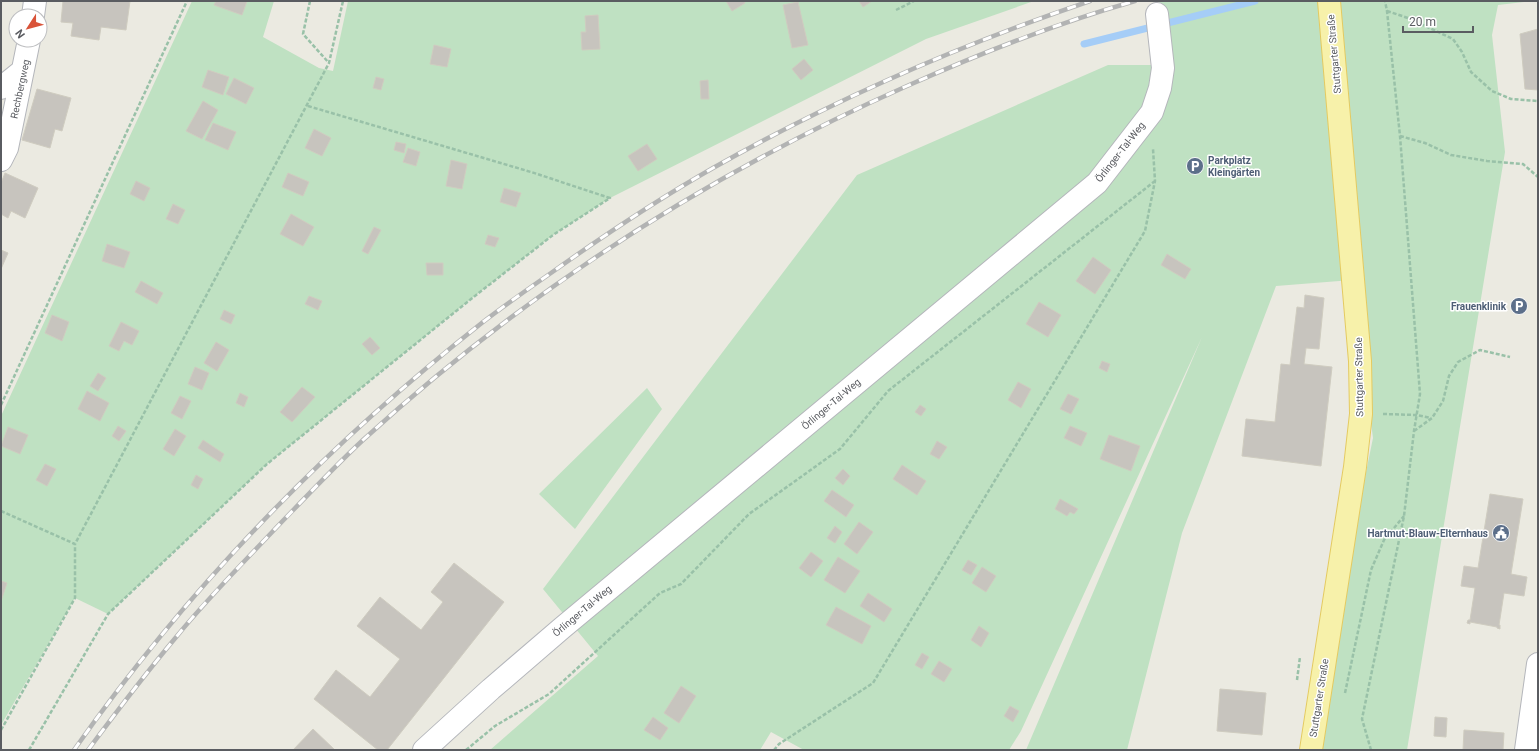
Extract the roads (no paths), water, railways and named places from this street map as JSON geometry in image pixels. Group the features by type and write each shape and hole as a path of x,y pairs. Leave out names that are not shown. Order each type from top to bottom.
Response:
{"main road":[{"name":"Stuttgarter Straße","path":"1311,750 1348,518 1361,414 1360,361 1329,1"}],"street":[{"name":"Örlinger-Tal-Weg","path":"424,750 491,689 562,628 1097,183 1152,112 1160,88 1163,68 1159,24"},
{"name":"Rechbergweg","path":"1,160 7,148 28,48"},
{"path":"1,88 22,71"},
{"path":"1526,750 1538,664"}],"waterway":[{"path":"1084,44 1255,1"}],"railway":[{"path":"74,750 118,690 164,632 212,576 263,521 369,418 425,369 500,309 590,245 692,180 758,143 804,119 945,55 1090,1"},
{"path":"88,750 165,650 201,608 275,529 363,440 424,386 488,335 553,287 621,241 690,198 833,120 991,50 1077,19 1135,1"}],"place":[{"name":"Parkplatz Kleingärten","path":"1195,166"},
{"name":"Frauenklinik","path":"1519,306"},
{"name":"Hartmut-Blauw-Elternhaus","path":"1501,533"}]}
